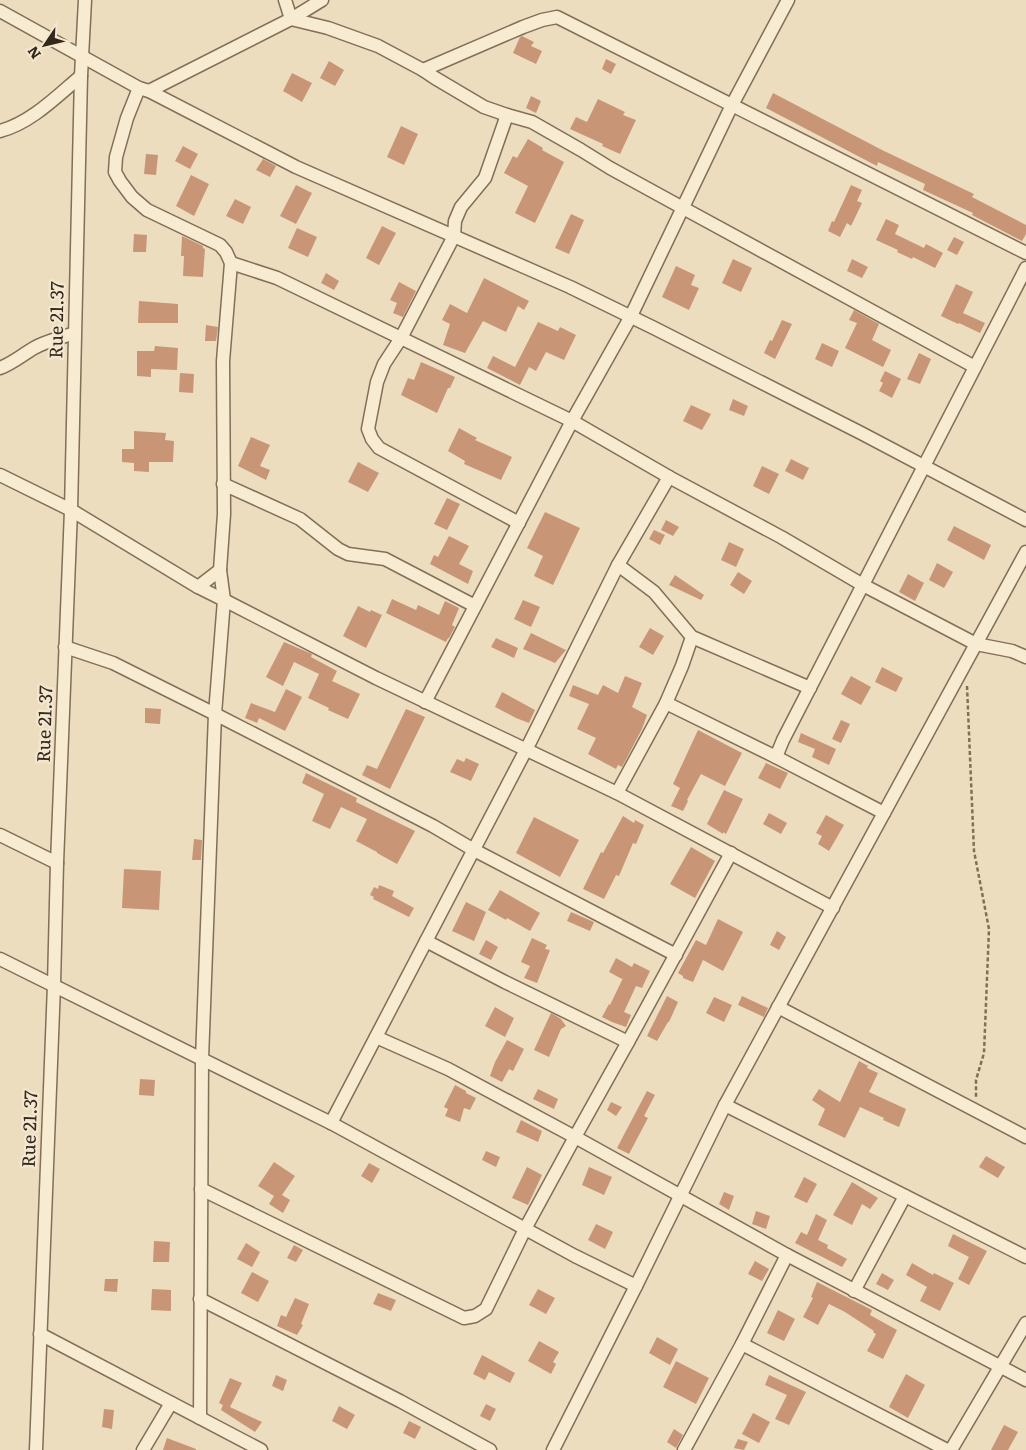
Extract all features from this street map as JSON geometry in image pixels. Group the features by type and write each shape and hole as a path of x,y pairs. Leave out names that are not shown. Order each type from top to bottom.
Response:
{"street":[{"name":"Rue 21.37","path":"36,1450 71,510 81,76 85,0"},
{"path":"285,0 291,19"},
{"path":"200,1418 202,1059 215,714 224,600 220,570 224,514 223,361 232,262 220,246 147,210 132,197 115,172 116,157 127,118 144,90 291,19 322,0"},
{"path":"425,702 572,421 630,318 732,105 788,0"},
{"path":"0,11 144,90 296,167 570,287 835,420 1026,520"},
{"path":"423,70 523,27 557,17 1026,253"},
{"path":"291,19 328,28 378,46 484,106 543,128 682,208 975,367"},
{"path":"0,131 8,129 34,115 81,76"},
{"path":"507,115 485,178 461,207 455,221 454,236 401,338 384,364 377,382 368,429 372,440 380,448 519,523"},
{"path":"232,262 277,278 572,421 863,585 976,644 1012,651 1026,657"},
{"path":"776,757 1026,268"},
{"path":"0,368 12,363 34,348 74,333"},
{"path":"0,475 71,510 198,587 376,678 617,793 833,908"},
{"path":"331,1123 474,850 618,565 669,477"},
{"path":"223,484 300,519 338,549 348,554 385,559 475,606"},
{"path":"553,1450 725,1105 1026,552"},
{"path":"618,565 654,592 692,638 810,688"},
{"path":"198,587 220,570"},
{"path":"617,793 666,703 692,638"},
{"path":"65,647 113,663 215,714 433,826 474,850 676,955"},
{"path":"666,703 884,813"},
{"path":"0,835 57,863"},
{"path":"201,1189 464,1318 475,1316 486,1309 525,1229 731,853"},
{"path":"426,941 628,1042"},
{"path":"0,959 54,984 331,1123 575,1256 636,1286"},
{"path":"778,1007 1026,1137"},
{"path":"376,1037 448,1069 575,1137 787,1256 1026,1380"},
{"path":"725,1105 1026,1257"},
{"path":"854,1291 905,1196"},
{"path":"684,1450 742,1344 787,1256"},
{"path":"200,1299 490,1450"},
{"path":"951,1450 1026,1323"},
{"path":"40,1334 261,1450"},
{"path":"742,1344 947,1450"},
{"path":"143,1450 171,1403"}],"path":[{"path":"966,662 974,851 989,929 984,1053 976,1080 976,1111"}],"building":[{"path":"522,36 534,42 531,46 542,51 536,64 513,53"},
{"path":"606,59 616,64 611,74 602,69"},
{"path":"329,61 344,70 335,86 320,78"},
{"path":"292,73 312,83 302,102 283,91"},
{"path":"773,93 882,150 974,194 972,197 1026,225 1026,234 1022,241 972,215 973,213 923,190 925,184 878,162 877,166 766,108"},
{"path":"531,96 541,101 536,113 526,108"},
{"path":"598,99 625,112 623,115 636,120 620,154 570,129 576,117 587,122"},
{"path":"401,126 418,134 404,165 387,157"},
{"path":"528,139 543,148 542,150 564,162 535,223 515,213 528,186 504,173 513,156 517,158"},
{"path":"183,146 198,154 190,169 175,161"},
{"path":"146,154 158,155 156,175 144,174"},
{"path":"263,159 276,166 270,177 256,170"},
{"path":"191,175 209,184 194,216 176,206"},
{"path":"296,185 312,193 296,224 280,216"},
{"path":"851,185 862,190 857,201 862,203 851,226 847,223 840,237 828,231"},
{"path":"235,199 251,207 243,224 226,216"},
{"path":"571,214 584,220 569,254 555,248"},
{"path":"886,219 899,225 895,234 924,248 926,244 943,253 935,268 913,257 912,259 897,252 898,250 876,240"},
{"path":"382,226 396,233 379,265 366,258"},
{"path":"297,228 317,237 308,257 288,248"},
{"path":"134,234 147,235 146,252 133,252"},
{"path":"182,236 203,246 205,249 203,277 183,276"},
{"path":"954,237 964,242 957,255 947,250"},
{"path":"733,259 752,268 741,292 722,283"},
{"path":"852,259 868,267 862,278 847,271"},
{"path":"676,266 695,275 691,285 699,288 689,310 662,297"},
{"path":"326,273 339,281 334,290 321,283"},
{"path":"484,278 529,301 524,310 518,306 506,332 483,321 465,353 443,345 450,324 442,320 450,304 467,313"},
{"path":"399,282 416,291 403,317 393,313 397,303 390,300"},
{"path":"956,284 973,292 963,313 985,323 980,333 941,316"},
{"path":"139,301 178,304 178,323 138,323"},
{"path":"854,310 879,324 872,340 891,350 883,367 845,348 857,323 849,320"},
{"path":"782,320 792,324 775,359 764,353"},
{"path":"538,322 558,331 560,327 576,335 564,360 546,352 536,371 529,367 520,385 487,368 493,356 515,367"},
{"path":"206,325 218,327 216,341 205,341"},
{"path":"822,343 839,351 832,367 815,359"},
{"path":"155,346 178,348 177,370 151,369 151,377 137,376 137,351 154,351"},
{"path":"919,353 931,359 920,384 907,379"},
{"path":"421,362 455,377 437,413 401,395 408,378 414,380"},
{"path":"885,371 901,379 892,398 879,391 883,383 880,381"},
{"path":"180,373 194,374 193,393 179,392"},
{"path":"733,399 748,406 744,416 729,410"},
{"path":"691,405 711,414 702,430 683,421"},
{"path":"459,428 477,438 475,440 512,457 501,480 464,464 465,461 448,451"},
{"path":"134,431 166,433 165,440 174,441 173,462 149,462 149,472 134,471 134,463 122,462 122,449 134,449"},
{"path":"251,437 270,445 260,466 270,470 266,480 238,466"},
{"path":"791,459 809,468 803,480 785,471"},
{"path":"358,462 379,473 368,492 348,482"},
{"path":"762,466 779,474 769,494 753,486"},
{"path":"447,498 460,504 447,530 434,524"},
{"path":"545,512 580,528 553,585 534,576 543,556 527,548"},
{"path":"666,520 679,527 673,536 661,530"},
{"path":"954,526 991,545 984,560 947,540"},
{"path":"654,530 665,535 660,545 649,539"},
{"path":"449,536 469,546 459,564 473,571 468,584 430,564 434,555 438,557"},
{"path":"729,542 744,549 736,567 721,560"},
{"path":"937,563 953,572 944,588 929,580"},
{"path":"738,572 752,581 744,594 730,585"},
{"path":"908,574 924,583 915,601 899,592"},
{"path":"675,575 704,595 701,600 669,585"},
{"path":"392,599 416,610 418,605 439,615 445,601 459,608 452,625 455,627 449,638 446,642 386,613"},
{"path":"523,600 540,607 531,627 514,619"},
{"path":"358,606 382,615 366,648 343,636"},
{"path":"650,628 664,636 653,655 639,647"},
{"path":"531,633 566,650 555,663 523,649"},
{"path":"496,638 518,648 514,658 491,647"},
{"path":"284,642 312,654 311,657 337,671 332,681 360,694 348,719 308,698 319,674 294,662 283,686 266,677"},
{"path":"882,667 903,678 896,692 875,682"},
{"path":"625,676 642,683 632,707 647,715 642,729 622,767 618,765 616,769 588,754 596,738 577,729 589,704 569,696 573,685 598,695 603,685 618,693"},
{"path":"851,676 871,687 861,705 841,694"},
{"path":"286,689 302,697 285,731 259,718 257,723 245,718 251,703 275,712"},
{"path":"502,692 535,710 529,723 495,707"},
{"path":"145,708 161,709 160,724 145,723"},
{"path":"406,709 425,717 390,789 362,775 367,765 377,769"},
{"path":"841,720 850,724 841,743 832,739"},
{"path":"698,730 742,753 725,786 701,774 683,811 671,806 680,788 673,784"},
{"path":"801,733 836,749 829,765 812,757 815,749 798,742"},
{"path":"466,758 479,764 471,781 450,772 457,759 464,762"},
{"path":"766,763 788,773 780,789 758,778"},
{"path":"306,773 357,798 356,802 415,831 397,864 356,841 367,819 341,807 330,829 312,821 324,794 302,783"},
{"path":"724,790 743,799 726,834 707,824"},
{"path":"769,813 787,823 781,834 763,824"},
{"path":"826,815 844,825 829,851 818,844 822,836 816,833"},
{"path":"623,816 634,823 635,820 644,825 636,844 633,843 619,876 616,875 604,899 583,889 601,852 603,853"},
{"path":"534,817 579,840 560,877 516,853"},
{"path":"194,839 202,840 201,860 192,860"},
{"path":"691,847 715,861 695,898 670,884"},
{"path":"124,869 161,871 159,910 122,908"},
{"path":"379,885 394,891 392,896 414,908 409,917 373,899 374,897 370,895 374,887 378,889"},
{"path":"500,890 540,913 530,931 488,910"},
{"path":"466,902 486,912 474,941 452,931"},
{"path":"571,912 594,922 590,931 567,921"},
{"path":"718,919 743,932 723,971 703,960 693,982 683,978 678,973 696,940 706,945"},
{"path":"777,931 786,937 779,950 770,945"},
{"path":"532,938 547,945 545,949 550,950 537,983 524,978 530,966 521,962"},
{"path":"486,940 498,947 491,960 479,954"},
{"path":"616,958 632,967 634,963 650,971 642,988 636,986 624,1012 631,1015 626,1027 602,1017 623,978 609,972"},
{"path":"667,996 678,1002 669,1022 657,1041 647,1036"},
{"path":"742,996 768,1008 764,1017 738,1005"},
{"path":"714,997 732,1005 724,1022 706,1013"},
{"path":"495,1007 514,1018 505,1037 485,1026"},
{"path":"551,1013 561,1019 566,1026 561,1029 549,1057 534,1050"},
{"path":"507,1040 524,1049 513,1071 509,1069 502,1082 490,1076"},
{"path":"859,1061 868,1066 867,1068 878,1073 869,1092 906,1109 899,1127 860,1107 845,1138 818,1125 825,1109 812,1100 819,1089 840,1102"},
{"path":"140,1079 155,1080 154,1096 139,1095"},
{"path":"455,1085 476,1098 470,1110 464,1108 460,1122 445,1116 448,1109 444,1107"},
{"path":"538,1089 558,1099 554,1109 533,1099"},
{"path":"647,1091 655,1095 644,1116 648,1118 629,1154 617,1148"},
{"path":"611,1102 622,1107 616,1116 607,1110"},
{"path":"521,1120 542,1131 538,1142 516,1132"},
{"path":"486,1151 500,1157 496,1167 482,1160"},
{"path":"986,1156 1005,1167 998,1178 979,1167"},
{"path":"274,1162 295,1176 282,1195 290,1200 283,1213 269,1204 274,1196 258,1186"},
{"path":"369,1163 380,1169 372,1183 361,1176"},
{"path":"527,1167 542,1175 528,1205 512,1198"},
{"path":"589,1167 612,1177 604,1195 582,1185"},
{"path":"804,1177 817,1184 807,1203 794,1197"},
{"path":"852,1182 878,1198 870,1209 862,1204 852,1225 833,1215"},
{"path":"724,1192 734,1196 729,1210 719,1204"},
{"path":"756,1211 770,1216 766,1229 752,1224"},
{"path":"816,1214 827,1220 818,1240 828,1245 827,1248 847,1259 842,1267 795,1243 801,1232 807,1235"},
{"path":"596,1224 613,1232 605,1249 588,1240"},
{"path":"953,1234 987,1251 969,1285 958,1279 969,1257 948,1246"},
{"path":"154,1241 170,1242 169,1262 153,1262"},
{"path":"246,1243 260,1252 252,1267 237,1259"},
{"path":"294,1245 303,1250 296,1262 287,1258"},
{"path":"755,1261 769,1269 762,1281 748,1274"},
{"path":"912,1263 933,1275 934,1273 954,1283 940,1311 920,1301 927,1287 906,1275"},
{"path":"252,1272 269,1281 258,1302 241,1293"},
{"path":"882,1273 894,1280 888,1290 876,1284"},
{"path":"105,1279 118,1279 117,1292 104,1291"},
{"path":"817,1282 872,1310 870,1315 897,1330 883,1359 867,1351 876,1334 874,1331 845,1312 829,1304 818,1325 803,1317 813,1298 811,1297"},
{"path":"152,1289 171,1290 171,1311 151,1310"},
{"path":"538,1289 555,1298 546,1314 529,1305"},
{"path":"378,1293 396,1300 391,1311 373,1304"},
{"path":"295,1298 309,1304 301,1324 303,1325 297,1335 277,1326 281,1315 286,1317"},
{"path":"778,1310 795,1319 784,1341 767,1333"},
{"path":"657,1337 678,1349 670,1365 649,1353"},
{"path":"539,1341 559,1352 553,1362 556,1364 551,1374 528,1361"},
{"path":"482,1355 515,1373 510,1383 489,1372 485,1380 473,1374"},
{"path":"676,1361 709,1378 696,1404 663,1387"},
{"path":"906,1374 925,1385 908,1418 889,1407"},
{"path":"276,1375 287,1380 283,1391 272,1386"},
{"path":"769,1375 806,1392 789,1425 775,1419 787,1395 765,1385"},
{"path":"230,1378 242,1383 230,1407 262,1422 255,1432 221,1410 223,1405 219,1403"},
{"path":"486,1404 496,1409 490,1421 480,1416"},
{"path":"339,1406 355,1415 347,1429 332,1421"},
{"path":"104,1409 114,1410 112,1429 102,1427"},
{"path":"753,1413 770,1422 759,1443 742,1434"},
{"path":"409,1421 421,1427 415,1439 403,1433"},
{"path":"1004,1425 1018,1432 1008,1450 991,1450"},
{"path":"674,1429 683,1435 676,1448 667,1442"},
{"path":"167,1438 196,1449 196,1450 163,1450"},
{"path":"738,1439 748,1442 744,1450 734,1448"}]}
